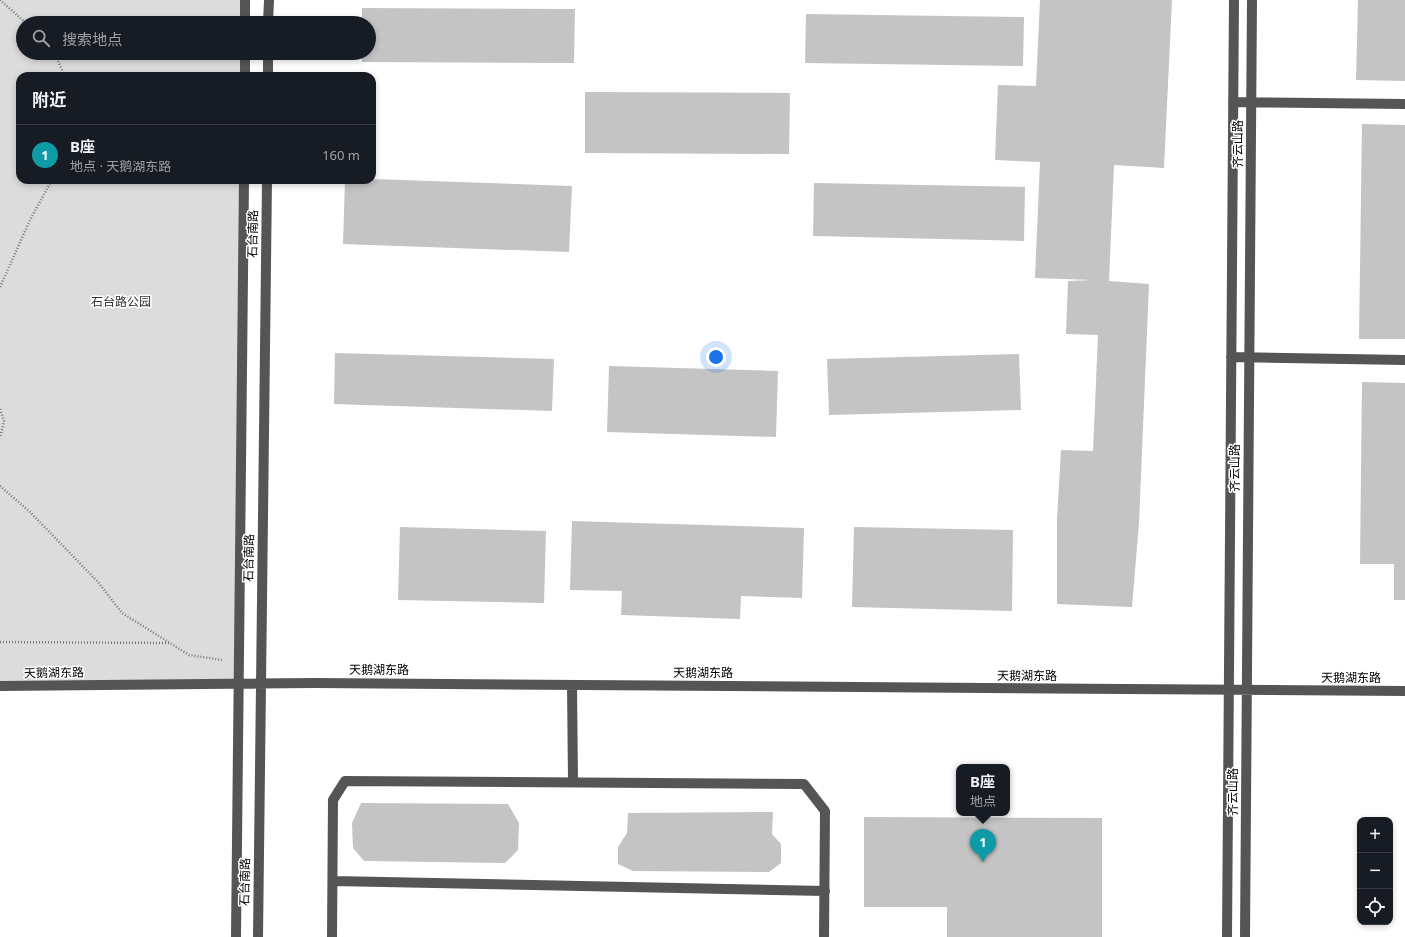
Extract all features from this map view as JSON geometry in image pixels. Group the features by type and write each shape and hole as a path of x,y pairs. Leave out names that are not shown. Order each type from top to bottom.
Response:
{"street":[{"path":"245,0 245,16"},
{"path":"268,16 269,0"},
{"path":"1227,937 1234,0"},
{"name":"齐云山路","path":"1245,937 1252,0"},
{"path":"245,60 245,72"},
{"path":"268,60 268,72"},
{"path":"1233,102 1405,104"},
{"name":"石台南路","path":"236,937 244,184"},
{"name":"石台南路","path":"258,937 266,184"},
{"path":"1231,357 1405,360"},
{"name":"天鹅湖东路","path":"0,686 238,684 572,685 1405,691"},
{"path":"572,685 573,781"},
{"path":"332,937 333,800 345,781 573,781 804,784 825,811 824,937"},
{"path":"333,881 825,890"}],"path":[{"path":"0,0 18,16"},
{"path":"57,60 63,72"},
{"path":"0,287 31,218 50,184"},
{"path":"0,409 4,421 0,438"},
{"path":"0,486 30,512 98,582 122,613 170,644 189,654 239,663"},
{"path":"0,642 170,644"}],"green space":[{"name":"石台路公园","path":"0,0 245,0 245,16 16,16 16,60 245,60 245,72 16,72 16,184 244,184 239,684 0,686"}],"building":[{"path":"1040,0 1172,0 1164,168 1114,165 1109,281 1149,284 1139,523 1132,607 1057,604 1057,519 1061,450 1093,451 1098,335 1066,334 1068,281 1093,280 1035,278 1040,162 995,160 998,85 1036,86"},
{"path":"1358,0 1405,0 1405,81 1356,80"},
{"path":"362,8 575,9 574,63 362,62 362,60 376,60 376,16 362,16"},
{"path":"806,14 1024,17 1023,66 805,63"},
{"path":"585,92 790,93 789,154 585,153"},
{"path":"1362,124 1405,125 1405,339 1359,339"},
{"path":"376,179 572,186 569,252 343,244 345,184 376,184"},
{"path":"814,183 1025,187 1024,241 813,236"},
{"path":"335,353 554,359 552,411 334,404"},
{"path":"1019,354 1021,410 829,415 827,359"},
{"path":"609,366 778,371 776,437 607,432"},
{"path":"1362,382 1405,383 1405,600 1394,600 1394,564 1360,564"},
{"path":"572,521 804,528 802,598 741,596 740,619 621,615 622,591 570,590"},
{"path":"400,527 546,531 544,603 398,600"},
{"path":"854,527 1013,530 1012,611 852,607"},
{"path":"361,803 508,804 519,823 518,850 505,863 364,861 353,848 352,823"},
{"path":"773,812 772,834 781,844 781,863 769,872 633,871 618,864 618,847 627,833 628,813"},
{"path":"864,817 1102,818 1102,937 947,937 947,907 864,907"}],"place":[{"name":"B座","path":"983,862"}]}
